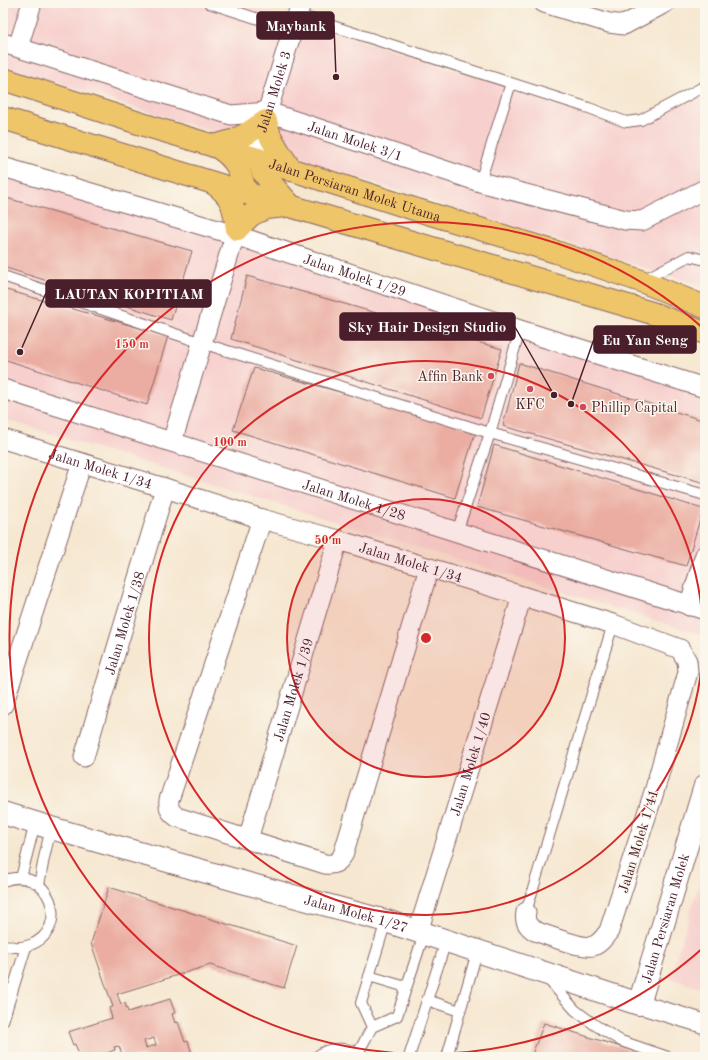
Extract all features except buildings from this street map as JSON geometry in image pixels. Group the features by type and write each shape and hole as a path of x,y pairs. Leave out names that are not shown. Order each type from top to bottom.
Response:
{"main road":[{"name":"Jalan Persiaran Molek Utama","path":"3,79 154,128 258,158 414,209 556,252 641,281 705,307"},
{"path":"214,146 235,140 248,133 267,116"},
{"path":"267,116 270,136 291,170"},
{"path":"3,118 246,193 644,311 705,333"},
{"path":"214,146 227,153 236,162 246,193"},
{"path":"258,158 263,172 291,206"},
{"path":"213,183 222,189 230,200 235,213 236,232"},
{"path":"236,232 251,214 266,208 291,206"}],"street":[{"path":"11,45 32,3"},
{"path":"544,3 608,23 624,25 665,3"},
{"name":"Jalan Molek 3","path":"258,158 258,142 298,16"},
{"name":"Jalan Molek 3/1","path":"11,45 231,115 267,116 480,182 625,220 642,221 705,189"},
{"name":"Jalan Molek 1/29","path":"3,167 236,232 520,330 705,388"},
{"path":"172,442 236,232 247,204 246,193"},
{"name":"Jalan Molek 1/28","path":"3,389 697,608"},
{"name":"Jalan Molek 1/34","path":"3,439 262,519 338,540 613,624 680,649"},
{"path":"3,705 82,463"},
{"name":"Jalan Molek 1/38","path":"84,757 164,488"},
{"path":"262,519 168,805 169,810 176,817 325,864 336,864 343,855 429,568"},
{"name":"Jalan Molek 1/39","path":"248,839 338,540"},
{"path":"697,608 705,555"},
{"name":"Jalan Molek 1/40","path":"421,933 522,596"},
{"name":"Jalan Molek 1/41","path":"526,912 525,919 527,924 534,931 579,945 593,946 603,939 609,930 654,792 688,672 687,661 680,649"},
{"name":"Jalan Persiaran Molek","path":"639,1004 705,787"},
{"name":"Jalan Molek 1/27","path":"3,813 242,882 386,921 477,952 705,1024"}],"lane":[{"path":"208,3 298,16 589,108 626,122 641,120 705,86"},
{"path":"480,182 511,83"},
{"path":"641,281 689,256 705,260"},
{"path":"3,276 202,343 490,433 705,495"},
{"path":"457,532 490,433 520,330"},
{"path":"526,912 613,624"},
{"path":"21,878 28,852 43,825"},
{"path":"39,885 44,858 43,825"},
{"path":"3,881 12,878 21,878 27,879 39,885 50,898 53,915 47,932 42,938 34,943 26,947 8,946 3,944"},
{"path":"372,1027 360,1003 386,921"},
{"path":"316,1057 319,1054 332,1049 345,1049 361,1055 372,1027 397,1016 421,933"},
{"path":"409,1057 446,941"},
{"path":"3,1021 26,947"},
{"path":"447,1057 477,952"},
{"path":"543,973 575,1010 595,1025 621,1041 668,1057"},
{"path":"369,976 406,986"},
{"path":"3,987 12,993"},
{"path":"427,1000 460,1012"}],"shaded area":[{"path":"3,3 238,3 632,125 705,84 705,287 3,66"},
{"path":"3,161 705,378 705,636 3,419"},
{"path":"705,865 705,990 670,978"}],"place":[{"name":"Maybank","path":"336,77"},
{"name":"LAUTAN KOPITIAM","path":"20,352"},
{"name":"Affin Bank","path":"491,376"},
{"name":"KFC","path":"530,389"},
{"name":"Sky Hair Design Studio","path":"554,395"},
{"name":"Eu Yan Seng","path":"571,404"},
{"name":"Phillip Capital","path":"583,407"}]}
